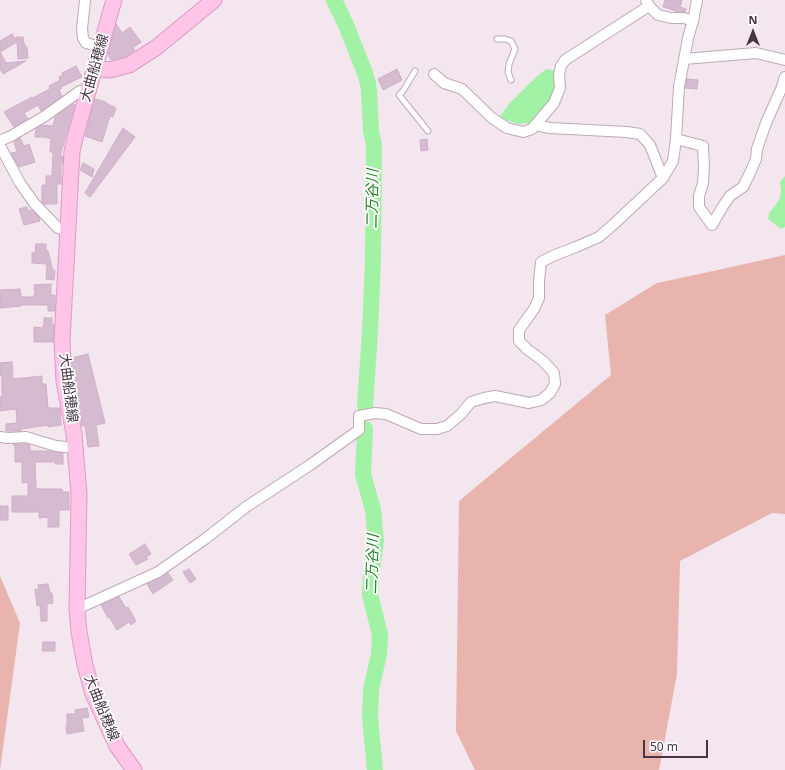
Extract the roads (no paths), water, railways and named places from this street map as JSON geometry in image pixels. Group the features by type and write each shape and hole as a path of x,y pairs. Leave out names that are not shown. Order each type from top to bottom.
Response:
{"main road":[{"name":"大曲船穂線","path":"114,0 72,151 62,341 64,381 74,434 79,494 77,609 79,632 93,694 117,746 134,770"},
{"path":"95,68 110,70 129,65 157,47 214,0"}],"street":[{"path":"85,0 82,29 83,38 86,44 101,47"},
{"path":"77,609 158,572 205,539 246,507 310,465 359,430 359,416 375,413 386,414 421,429 437,429 447,426 461,414 471,402 495,396 529,403 541,400 550,393 555,384 554,373 543,361 519,342 519,330 534,309 539,298 541,262 599,237 663,178 673,161 676,139 679,87 697,0"},
{"path":"434,74 444,83 462,89 492,118 507,128 523,132 532,128 554,103 560,88 559,74 564,60 648,3 658,15 671,18 684,18 693,21"},
{"path":"684,59 756,53 785,60"},
{"path":"676,139 703,146 703,183 699,196 699,207 712,225 730,196 743,187 750,173 756,159 757,150 766,123 782,87 785,76"},
{"path":"0,141 45,116 80,91 89,90"},
{"path":"535,125 550,128 640,134 650,145 663,178"},
{"path":"0,146 20,183 34,203 58,228 68,232"},
{"path":"0,437 26,437 56,446 75,448"}],"lane":[{"path":"497,39 505,39 512,42 515,49 508,68 511,80"},
{"path":"415,71 399,95 428,131"}],"waterway":[{"name":"二万谷川","path":"334,0 346,25 368,83 371,131 374,145 373,257 365,405"},
{"name":"二万谷川","path":"365,429 363,474 373,510 376,541 370,594 380,635 379,654 371,690 370,718 375,770"}]}
